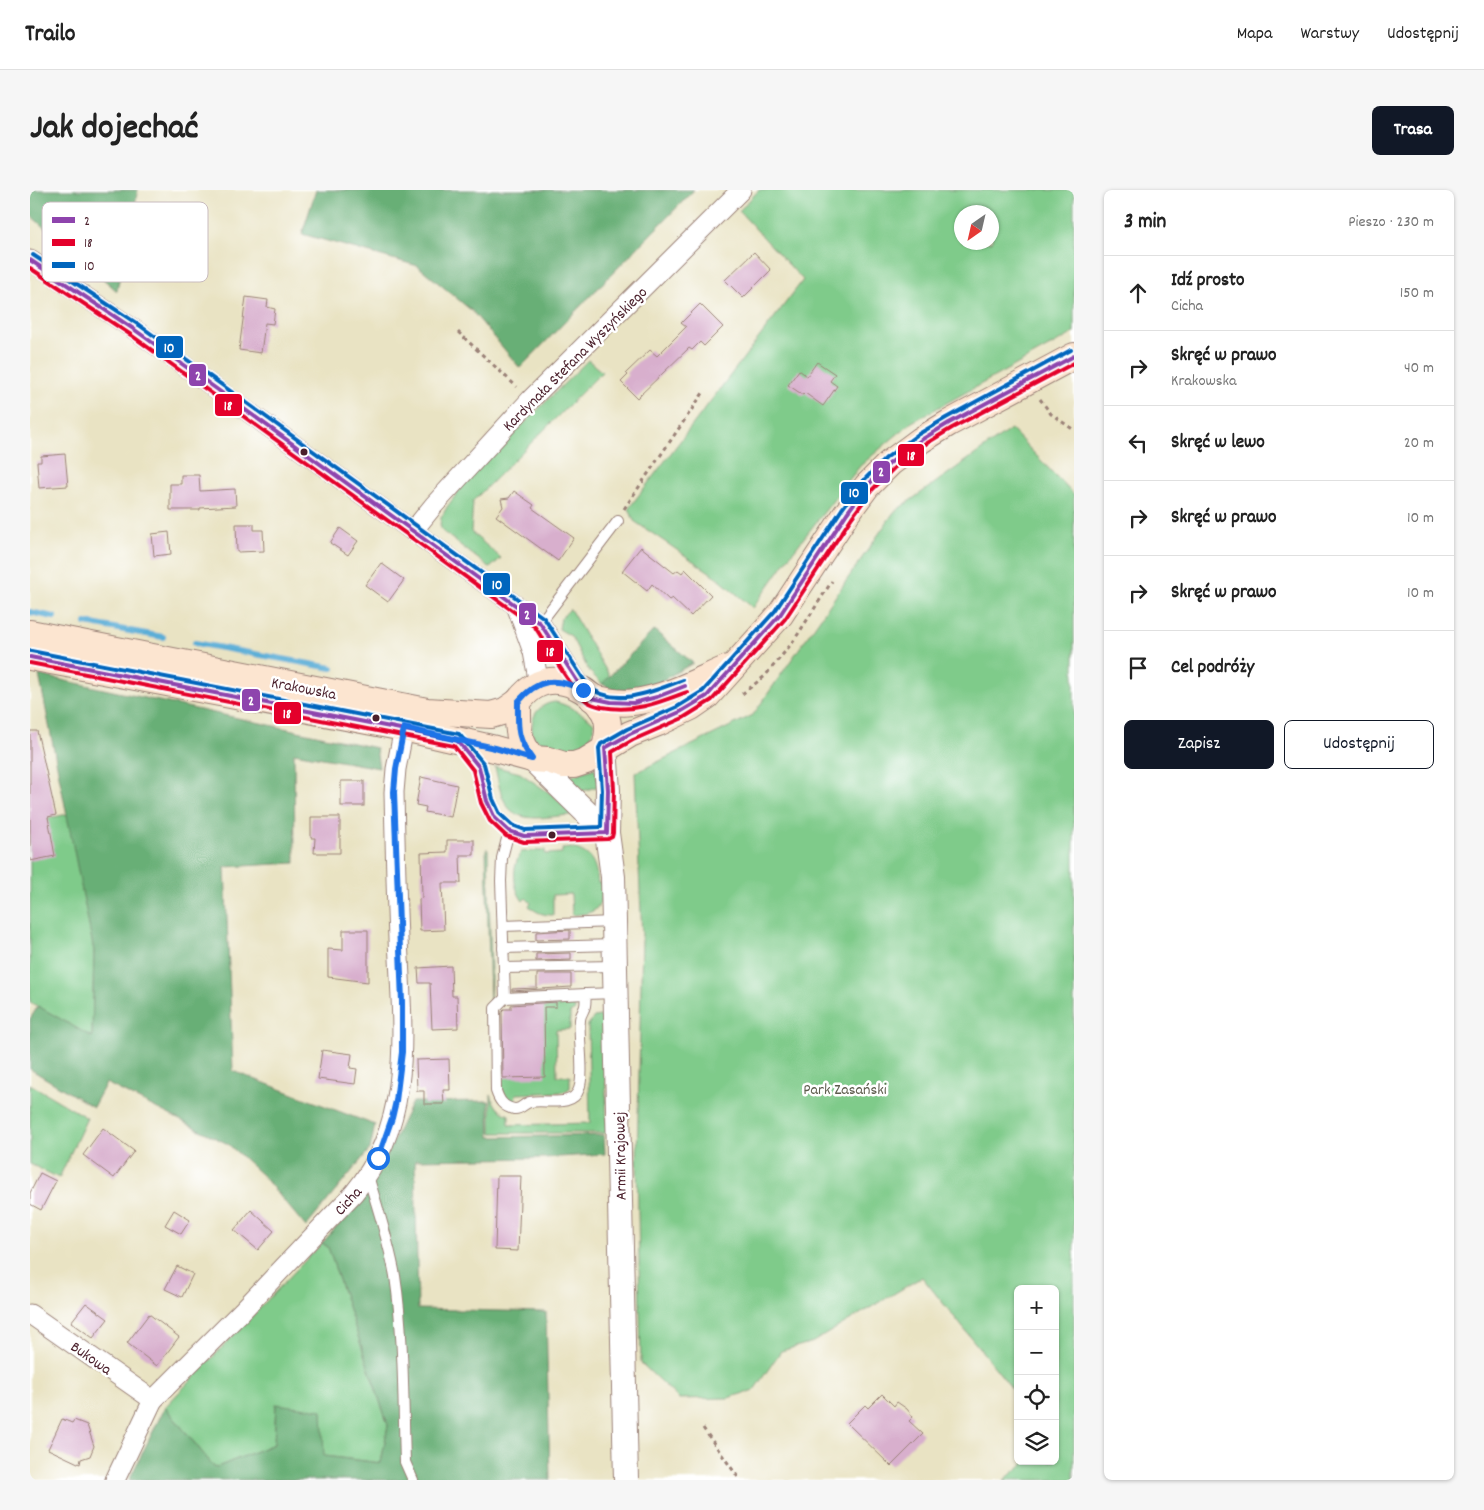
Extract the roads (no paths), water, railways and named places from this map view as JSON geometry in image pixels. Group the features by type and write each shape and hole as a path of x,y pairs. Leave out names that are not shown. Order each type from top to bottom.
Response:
{"main road":[{"path":"731,667 658,697 633,702 610,702 588,694 568,683 553,681 539,684 527,691 518,702 519,735 523,746 532,759 574,765 586,761 630,734 691,707 707,696 731,667 780,615 847,513 867,486 890,463 921,440 949,423 1074,356"},
{"name":"Krakowska","path":"30,633 427,711 491,715 505,712 518,702"},
{"name":"Krakowska","path":"30,657 404,728 532,759"},
{"path":"588,694 604,711 608,724 605,748"}],"street":[{"name":"Kardynała Stefana Wyszyńskiego","path":"413,531 434,505 531,399 741,190"},
{"path":"30,260 42,268"},
{"path":"63,282 135,330 518,608 588,694"},
{"path":"534,630 539,684"},
{"name":"Cicha","path":"116,1480 153,1400 242,1311 354,1193 368,1176 378,1158 392,1118 400,1078 402,1052 402,1002 394,792 396,769 404,728"},
{"name":"Armii Krajowej","path":"605,748 608,790 607,833 613,877 626,1480"},
{"path":"532,759 607,833"},
{"name":"Bukowa","path":"30,1314 153,1400"}],"lane":[{"path":"534,630 618,521"},
{"path":"457,740 479,767 488,801 495,818 509,831 524,836 607,833"},
{"path":"505,998 502,858 509,831"},
{"path":"503,926 614,922"},
{"path":"503,948 615,956"},
{"path":"504,968 615,956"},
{"path":"586,994 585,1007 580,1018 580,1079 579,1089 575,1096 568,1100 528,1102 523,1107 515,1109 505,1106 498,1100 496,1091 495,1008 505,998 586,994 616,993"},
{"path":"368,1176 385,1232 395,1275 400,1319 405,1462 413,1480"}],"waterway":[{"path":"30,612 54,617"},
{"path":"86,623 163,637"},
{"path":"195,643 332,668"}],"park label":[{"name":"Park Zasański","path":"845,1088"}]}
